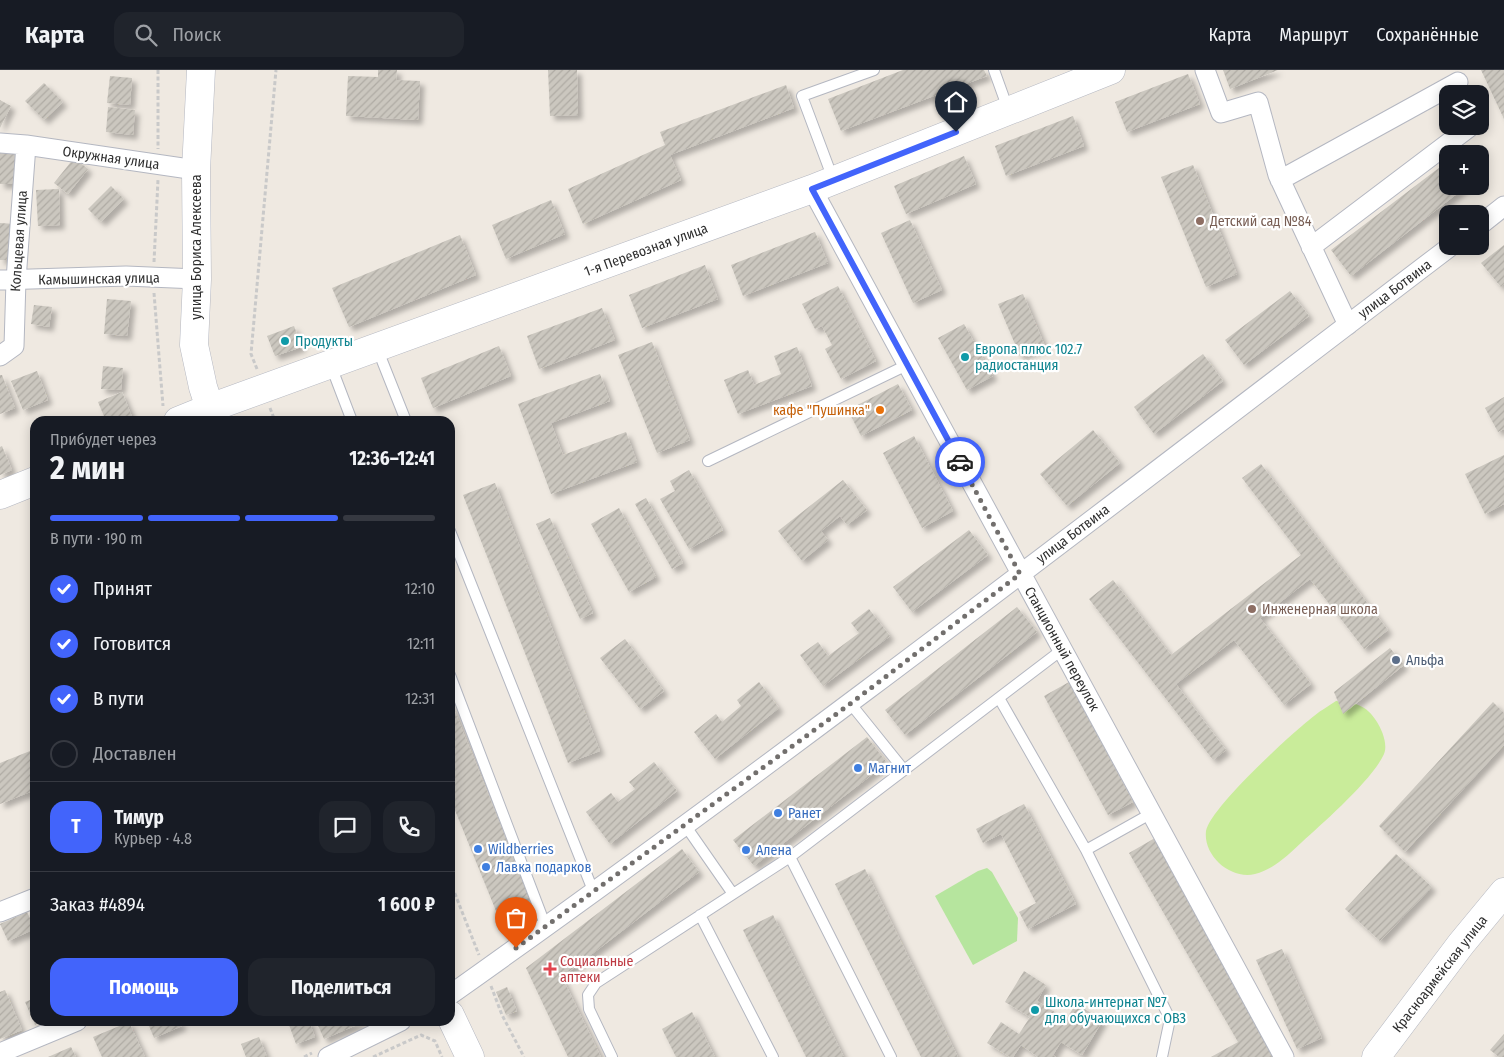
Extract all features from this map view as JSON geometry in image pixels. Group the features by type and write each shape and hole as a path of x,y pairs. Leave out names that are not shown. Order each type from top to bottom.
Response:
{"main road":[{"name":"улица Бориса Алексеева","path":"201,70 196,170 197,279 194,345 212,414"},
{"name":"1-я Перевозная улица","path":"170,415 212,414 264,389 823,185 1111,70"},
{"path":"0,495 30,483"},
{"name":"Красноармейская улица","path":"1376,1057 1461,944 1504,892"},
{"path":"455,1026 470,1057"}],"street":[{"path":"1205,70 1221,113 1258,102 1280,180 1348,325"},
{"path":"1280,180 1458,82"},
{"path":"1311,247 1459,135"},
{"path":"0,143 26,145"},
{"name":"Окружная улица","path":"26,145 196,170"},
{"name":"Кольцевая улица","path":"0,356 14,346 8,280 26,145"},
{"name":"Станционный переулок","path":"823,185 907,365 1020,574 1064,649 1284,1057"},
{"path":"1489,217 1504,206"},
{"name":"улица Ботвина","path":"455,991 594,893 850,704 1439,255"},
{"name":"Камышинская улица","path":"8,280 154,277 197,279"},
{"path":"0,912 30,900"},
{"path":"0,1053 65,1026"},
{"path":"328,1057 391,1026"}],"lane":[{"path":"823,185 802,96 874,70"},
{"path":"994,70 1008,111"},
{"path":"377,348 404,416"},
{"path":"331,365 350,416"},
{"path":"708,462 907,365"},
{"path":"455,544 594,893"},
{"path":"612,1057 589,1009 588,995 596,983 790,857 1064,649"},
{"path":"455,688 546,926"},
{"path":"999,698 1086,850 1170,1019 1162,1057"},
{"path":"850,704 904,770"},
{"path":"1086,850 1152,813"},
{"path":"685,825 733,894"},
{"path":"790,857 891,1057"},
{"path":"700,915 773,1057"}],"path":[{"path":"158,70 158,165 154,277 170,415"},
{"path":"264,389 252,354 276,70"},
{"path":"455,894 502,1015 524,1057"},
{"path":"373,1057 421,1035 435,1041 442,1057"}],"green space":[{"path":"1336,701 1360,705 1369,711 1377,722 1385,742 1384,754 1378,764 1370,776 1347,800 1280,861 1268,869 1255,874 1246,875 1228,870 1220,864 1209,849 1206,831 1211,820 1236,789 1272,753 1314,716"},
{"path":"987,868 992,872 1018,918 1017,941 973,965 935,896 978,871"}],"building":[{"path":"378,70 397,70 396,80 420,81 418,120 346,116 348,76 378,77"},
{"path":"548,70 577,70 578,115 550,116"},
{"path":"903,70 984,70 987,76 841,131 828,99"},
{"path":"1223,70 1278,70 1230,89"},
{"path":"1481,70 1504,70 1504,119 1489,85"},
{"path":"1188,74 1200,104 1127,132 1115,102"},
{"path":"110,76 132,78 130,105 107,103"},
{"path":"44,83 63,102 44,120 25,101"},
{"path":"786,85 794,108 670,155 681,180 583,224 568,189 665,145 660,132"},
{"path":"0,100 11,106 0,128"},
{"path":"108,107 135,110 133,135 106,132"},
{"path":"1073,116 1084,146 1006,176 995,146"},
{"path":"0,153 16,153 15,184 0,184"},
{"path":"964,156 976,184 906,214 894,186"},
{"path":"74,158 88,169 68,194 54,183"},
{"name":"Детский сад №84","path":"1193,165 1237,274 1206,287 1161,177"},
{"path":"1439,168 1439,195 1455,195 1443,205 1439,205 1439,208 1351,276 1331,250"},
{"path":"111,186 124,199 101,222 88,209"},
{"path":"59,189 60,225 38,226 36,190"},
{"path":"551,200 565,234 506,259 492,225"},
{"path":"910,220 942,290 913,303 881,233"},
{"path":"0,223 15,224 13,260 0,260"},
{"path":"815,232 828,263 743,296 731,265"},
{"path":"460,235 476,275 349,327 332,288"},
{"path":"1504,245 1504,284 1501,287 1481,263"},
{"path":"705,265 718,299 642,328 629,295"},
{"path":"838,286 876,361 841,379 825,349 832,345 822,326 815,329 802,304"},
{"path":"1290,291 1309,316 1244,365 1225,340"},
{"path":"1023,294 1045,346 1020,356 998,304"},
{"path":"107,299 131,301 127,336 104,334"},
{"path":"34,305 52,307 49,327 31,324"},
{"path":"602,308 615,340 539,369 527,336"},
{"name":"Европа плюс 102.7 радиостанция","path":"964,324 993,376 967,390 938,338"},
{"name":"Продукты","path":"294,326 302,347 275,356 267,336"},
{"path":"652,342 690,440 657,453 618,355"},
{"path":"499,346 511,376 433,408 421,378"},
{"path":"797,347 812,386 738,414 724,380 748,370 754,385 781,374 774,356"},
{"path":"1203,354 1223,381 1154,434 1134,407"},
{"path":"103,366 123,368 121,390 101,389"},
{"path":"37,371 48,400 23,410 11,381"},
{"path":"600,374 610,401 551,423 563,455 626,432 637,462 551,494 518,404"},
{"path":"0,375 2,375 15,408 0,414"},
{"name":"кафе \"Пушинка\"","path":"898,384 912,410 861,436 848,410"},
{"path":"122,392 132,416 104,416 98,402"},
{"path":"1504,397 1504,429 1498,432 1485,408"},
{"path":"1093,430 1120,463 1067,506 1040,474"},
{"path":"914,436 953,511 922,528 883,453"},
{"path":"2,446 12,470 0,475 0,447"},
{"path":"1504,455 1504,504 1485,514 1465,474"},
{"name":"Инженерная школа","path":"1261,464 1388,630 1364,649 1310,579 1260,618 1311,684 1284,705 1234,640 1176,684 1226,750 1213,760 1089,599 1113,580 1171,655 1301,555 1242,478"},
{"path":"689,470 723,530 689,549 660,499 675,491 670,481"},
{"path":"843,480 867,510 847,525 840,516 821,531 828,540 802,561 778,531"},
{"path":"495,483 600,751 568,763 463,495"},
{"path":"646,498 683,563 672,569 635,504"},
{"path":"619,508 656,577 629,592 591,524"},
{"path":"550,518 593,613 580,619 536,524"},
{"path":"969,530 988,555 912,612 893,587"},
{"path":"1017,607 1037,632 905,735 885,710"},
{"path":"869,609 890,636 823,686 800,655 818,642 828,656 859,633 851,623"},
{"path":"625,639 664,691 640,709 600,658"},
{"path":"1390,648 1404,665 1343,714 1334,692"},
{"path":"759,682 779,708 715,759 694,732 716,714 722,722 741,706 737,700"},
{"path":"1069,682 1133,802 1108,815 1044,696"},
{"path":"1493,702 1504,713 1504,745 1405,852 1379,826"},
{"path":"455,712 530,897 496,911 455,810"},
{"path":"867,737 887,763 754,866 733,840"},
{"path":"30,751 30,792 0,804 0,763"},
{"path":"654,762 677,791 610,844 586,812 611,793 618,802 635,789 629,782"},
{"path":"1024,804 1076,904 1028,929 1019,912 1036,903 1001,834 983,843 976,829"},
{"path":"1155,838 1278,1057 1211,1057 1238,1042 1129,853"},
{"path":"682,849 699,872 562,977 601,1057 568,1057 526,968"},
{"path":"1396,854 1432,887 1380,941 1345,909"},
{"path":"865,869 958,1057 921,1057 835,884"},
{"path":"27,912 30,918 30,931 8,941 0,924"},
{"path":"773,915 844,1057 806,1057 743,930"},
{"path":"1282,949 1322,1038 1297,1049 1256,960"},
{"name":"Школа-интернат №7 для обучающихся с ОВЗ","path":"1024,971 1046,985 1037,1001 1066,1019 1076,1004 1103,1020 1082,1055 1061,1042 1053,1055 1056,1057 1038,1057 1021,1045 1013,1057 1010,1057 987,1043 1001,1022 1019,1034 1030,1017 1005,1002"},
{"path":"507,987 517,1011 506,1015 496,992"},
{"path":"5,990 22,1030 0,1039 0,992"},
{"path":"30,1000 30,1014 25,1002"},
{"path":"692,1012 715,1057 676,1057 662,1029"},
{"path":"119,1026 131,1026 145,1057 102,1057 93,1037"},
{"path":"149,1026 182,1026 154,1038"},
{"path":"289,1026 311,1026 315,1037 296,1044"},
{"path":"318,1026 354,1026 324,1039"},
{"path":"1504,1034 1504,1057 1499,1057 1490,1050"},
{"path":"259,1037 267,1057 246,1057 241,1044"},
{"path":"71,1047 76,1057 48,1057"}],"way so far":[{"path":"516,948 594,893 850,704 1020,574 960,462"}],"place":[{"name":"Детский сад №84","path":"1200,221"},
{"name":"Продукты","path":"285,341"},
{"name":"Европа плюс 102.7 радиостанция","path":"965,357"},
{"name":"кафе \"Пушинка\"","path":"880,410"},
{"name":"Инженерная школа","path":"1252,609"},
{"name":"Альфа","path":"1396,660"},
{"name":"Магнит","path":"858,768"},
{"name":"Ранет","path":"778,813"},
{"name":"Wildberries","path":"478,849"},
{"name":"Алена","path":"746,850"},
{"name":"Лавка подарков","path":"486,867"},
{"name":"Социальные аптеки","path":"550,969"},
{"name":"Школа-интернат №7 для обучающихся с ОВЗ","path":"1035,1010"}],"route":[{"path":"956,132 812,189 960,462"}]}
